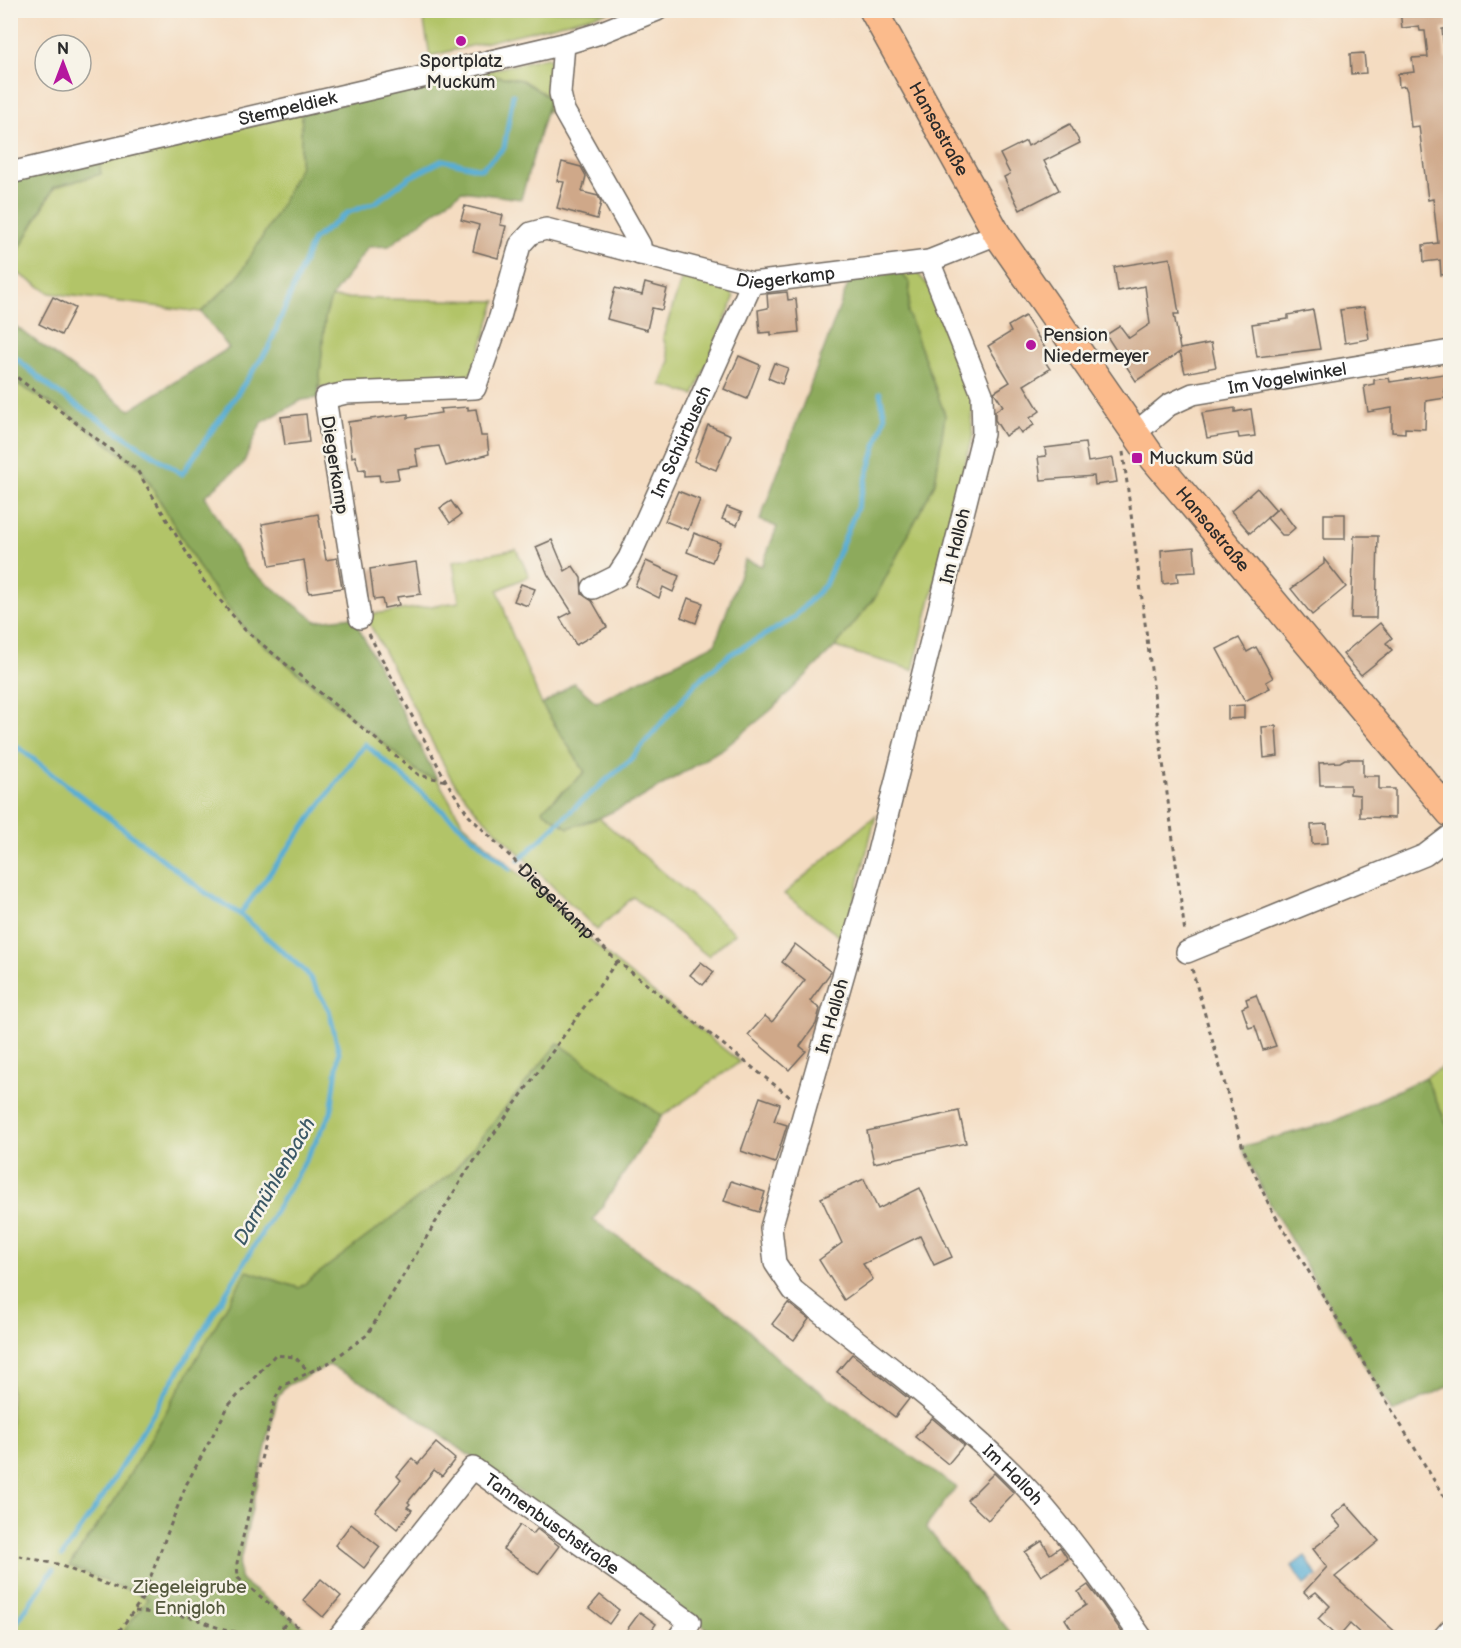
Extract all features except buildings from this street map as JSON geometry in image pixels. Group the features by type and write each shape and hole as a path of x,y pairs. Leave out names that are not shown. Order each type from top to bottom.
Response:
{"main road":[{"name":"Hansastraße","path":"873,10 997,234 1149,453 1450,813"}],"street":[{"name":"Stempeldiek","path":"10,173 564,44 597,34 657,10"},
{"path":"564,44 560,93 564,111 640,245 640,254"},
{"name":"Diegerkamp","path":"360,618 325,398 346,393 475,388 500,317 520,245 531,233 546,229 752,283 929,261 997,234"},
{"name":"Im Halloh","path":"929,261 982,394 983,434 877,856 771,1228 775,1263 793,1290 990,1451 1024,1485 1076,1547 1142,1638"},
{"name":"Im Schürbusch","path":"593,588 617,576 629,558 752,283"},
{"name":"Im Vogelwinkel","path":"1135,433 1168,405 1192,394 1450,351"},
{"path":"1187,952 1425,855 1450,836"},
{"name":"Tannenbuschstraße","path":"338,1638 473,1468 684,1630"},
{"path":"1443,1638 1450,1630"}],"path":[{"path":"10,372 136,470 202,580 245,630 419,775 446,781"},
{"name":"Diegerkamp","path":"360,618 446,781 469,816 617,961 806,1109"},
{"path":"311,1638 238,1578 237,1563 274,1399 282,1386 330,1362 367,1335 465,1174 617,961"},
{"path":"114,1638 142,1599 186,1485 229,1405 274,1355 295,1357 309,1372"},
{"path":"1401,1425 1450,1507"},
{"path":"10,1554 57,1564 142,1599"},
{"path":"134,1611 191,1617 224,1630 261,1636 273,1635 289,1621"}],"green space":[{"name":"Sportplatz Muckum","path":"422,10 613,11 430,56"},
{"path":"547,57 555,65 559,111 547,111 549,97 522,80 478,73"},
{"path":"478,73 522,80 550,98 521,199 462,191 389,246 368,247 331,298 325,317 318,398 302,400 261,423 243,464 205,496 247,568 316,621 353,617 437,779 421,774 246,630 206,579 141,468 64,411 11,380 11,323 130,410 229,348 201,312 238,277 278,211 300,166 302,113"},
{"path":"302,113 300,166 278,211 238,277 201,312 50,293 11,269 11,264 55,187 101,174 99,160"},
{"path":"99,160 101,174 54,187 11,264 11,181"},
{"path":"914,269 932,290 973,395 972,436 913,670 835,647 876,596 935,483 945,415 908,313 910,284 900,272"},
{"path":"684,271 728,284 734,298 694,395 661,385 670,361 663,337"},
{"path":"900,272 910,283 908,313 945,415 935,483 876,596 835,647 771,710 727,746 641,798 599,818 568,828 542,810 585,772 542,705 574,683 596,702 715,644 745,560 762,566 777,527 760,520 847,287 852,278"},
{"path":"331,298 496,301 473,372 461,379 319,387 325,317"},
{"path":"11,380 64,411 141,469 206,579 246,630 421,774 437,779 462,822 615,962 740,1062 662,1116 558,1043 453,1172 299,1288 247,1272 115,1500 70,1565 307,1637 11,1638"},
{"path":"516,549 529,576 498,590 511,631 542,705 585,772 543,811 568,828 599,818 735,933 708,956 633,897 597,930 478,813 451,778 365,615 459,602 453,561"},
{"path":"876,815 844,940 784,894"},
{"name":"Ziegeleigrube Ennigloh","path":"558,1043 662,1116 593,1220 734,1316 779,1360 868,1427 956,1487 926,1527 1014,1637 719,1637 386,1395 329,1365 284,1387 277,1399 239,1565 240,1578 243,1582 317,1637 120,1637 148,1598 69,1566 115,1500 247,1271 299,1288 453,1172"},
{"path":"1450,1063 1450,1130 1425,1077"},
{"path":"1425,1077 1450,1131 1450,1386 1392,1412 1271,1206 1241,1147 1337,1120"}],"water":[{"path":"1305,1556 1317,1576 1304,1585 1292,1566"}],"waterway":[{"path":"10,353 55,391 182,474 268,349 313,240 347,213 376,202 410,177 443,160 481,169 504,148 513,95"},
{"path":"519,860 575,807 630,760 695,684 729,655 791,620 825,585 857,508 885,417 880,393"},
{"name":"Darmühlenbach","path":"10,741 206,893 240,914 307,973 329,1010 339,1052 331,1113 300,1170 104,1495 62,1556"},
{"path":"240,914 365,744 510,869"},
{"name":"Darmühlenbach","path":"10,1632 53,1570"}],"place":[{"name":"Sportplatz Muckum","path":"461,41"},
{"name":"Pension Niedermeyer","path":"1031,345"},
{"name":"Muckum Süd","path":"1137,458"}]}
